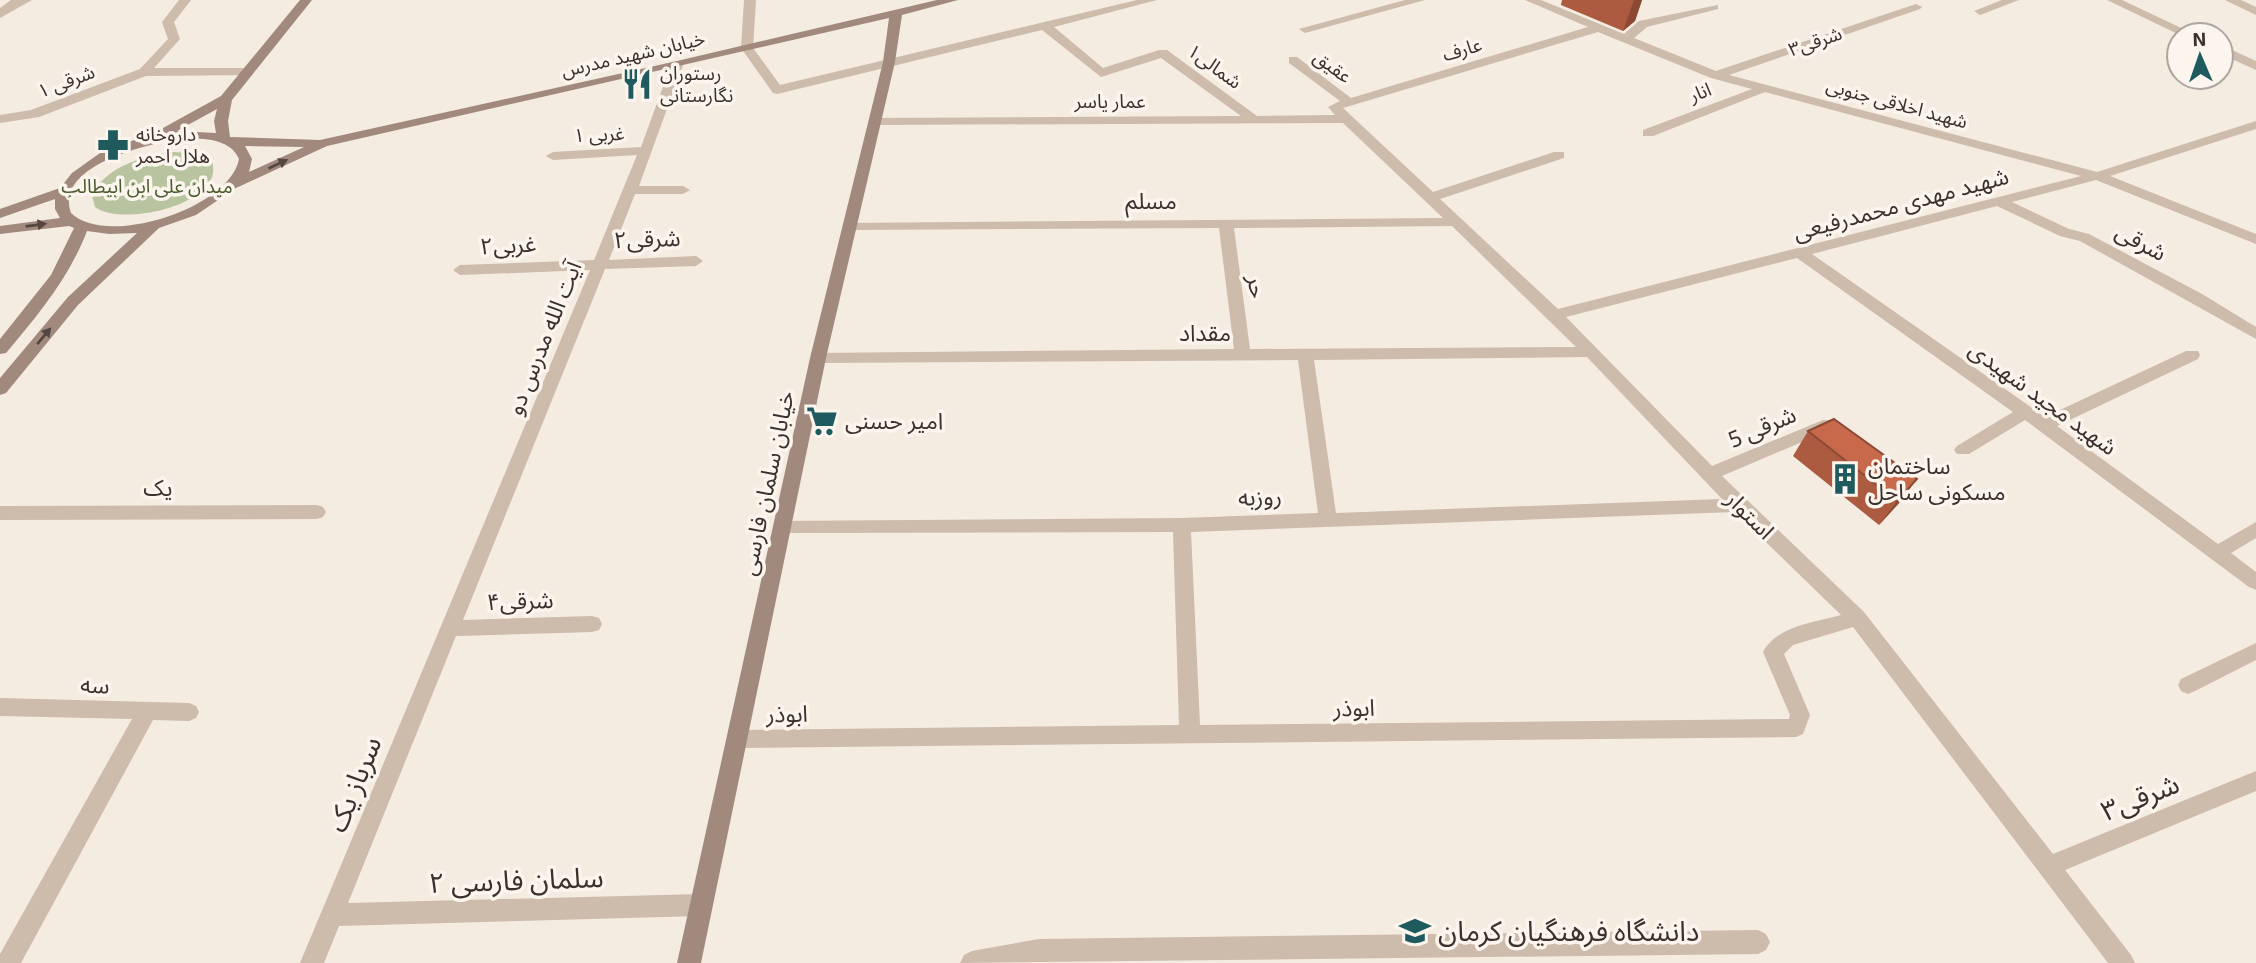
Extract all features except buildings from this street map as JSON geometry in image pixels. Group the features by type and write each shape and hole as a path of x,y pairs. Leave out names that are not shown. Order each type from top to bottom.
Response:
{"main road":[{"path":"0,214 65,191 80,174 97,162 148,141 226,99 306,0"},
{"name":"خیابان شهید مدرس","path":"153,225 207,204 232,185 323,143 677,65 952,0"},
{"name":"خیابان سلمان فارسی","path":"689,963 739,739 818,358 889,62 896,13"},
{"path":"226,99 220,121 229,140 241,148 244,165 232,185"},
{"name":"خیابان شهید مدرس","path":"148,141 190,134 229,140 323,143"},
{"path":"65,191 62,208 77,223"},
{"path":"0,349 60,276 71,256 77,223"},
{"path":"0,229 77,223 115,230 153,225"},
{"path":"0,389 73,301 153,225"}],"street":[{"path":"0,14 17,1 26,0"},
{"path":"144,72 174,39 168,22 185,0"},
{"path":"750,0 747,48 777,90 1151,0"},
{"path":"1305,29 1419,0"},
{"name":"شهید اخلاقی جنوبی","path":"1531,0 1715,75 2097,176 2256,239"},
{"path":"1554,8 1566,0"},
{"path":"1980,11 2013,0"},
{"path":"2113,0 2165,24"},
{"path":"2231,0 2256,11"},
{"name":"شرقی۳","path":"1715,75 1916,7"},
{"path":"1626,38 1643,24 1714,8"},
{"name":"شمالی۱","path":"1044,25 1101,73 1163,53 1255,120"},
{"name":"عارف","path":"1343,109 1601,27"},
{"path":"2235,56 2256,66"},
{"name":"عقیق","path":"1293,60 1343,109"},
{"name":"آیت الله مدرس دو","path":"450,628 646,151 677,65"},
{"path":"144,72 248,72"},
{"name":"شرقی ۱","path":"0,118 34,114 144,72"},
{"name":"انار","path":"1648,133 1765,88"},
{"name":"عمار یاسر","path":"874,122 1255,120 1343,109"},
{"name":"استوار","path":"1343,109 1454,222 1593,352 1739,505 1857,618 2123,963"},
{"name":"شهید مهدی محمدرفیعی","path":"1555,315 1802,254 2097,176 2256,125"},
{"name":"غربی ۱","path":"553,156 646,151"},
{"path":"1430,198 1559,155"},
{"path":"629,190 683,190"},
{"name":"شرقی","path":"1998,201 2065,233 2084,237 2256,334"},
{"name":"مسلم","path":"848,226 1454,222"},
{"name":"حر","path":"1226,224 1243,356"},
{"name":"شهید مجید شهیدی","path":"1802,254 2044,425 2256,582"},
{"name":"شرقی۲","path":"599,264 696,261"},
{"name":"غربی۲","path":"460,270 599,264"},
{"name":"مقداد","path":"818,358 1593,352"},
{"path":"2044,425 2192,355"},
{"path":"1305,356 1328,519"},
{"path":"1963,450 2026,412"},
{"name":"شرقی 5","path":"1709,474 1833,422"},
{"name":"روزبه","path":"783,526 1182,525 1739,505"},
{"name":"یک","path":"0,513 317,512"},
{"path":"1182,525 1190,734"},
{"path":"2217,553 2256,529"},
{"name":"ابوذر","path":"739,739 1796,728 1800,715 1773,652 1787,639 1857,618"},
{"name":"شرقی۴","path":"450,628 592,624"},
{"name":"سرباز یک","path":"312,963 450,628"},
{"path":"2188,685 2256,651"},
{"name":"سه","path":"0,707 189,712"},
{"path":"8,963 147,711"},
{"name":"شرقی۳","path":"2047,867 2256,781"},
{"name":"سلمان فارسى ٢","path":"332,915 701,905"},
{"path":"972,963 1039,951 1758,942"}],"green space":[{"name":"میدان علی ابن ابیطالب","path":"172,152 193,153 212,162 212,177 204,189 189,200 169,208 127,215 109,213 95,207 92,196 105,177 137,160"}],"place":[{"name":"رستوران نگارستانی","path":"637,84"},
{"name":"داروخانه هلال احمر","path":"113,145"},
{"name":"امیر حسنی","path":"822,421"},
{"name":"ساختمان مسکونی ساحل","path":"1845,479"},
{"name":"دانشگاه فرهنگیان کرمان","path":"1415,931"}]}
